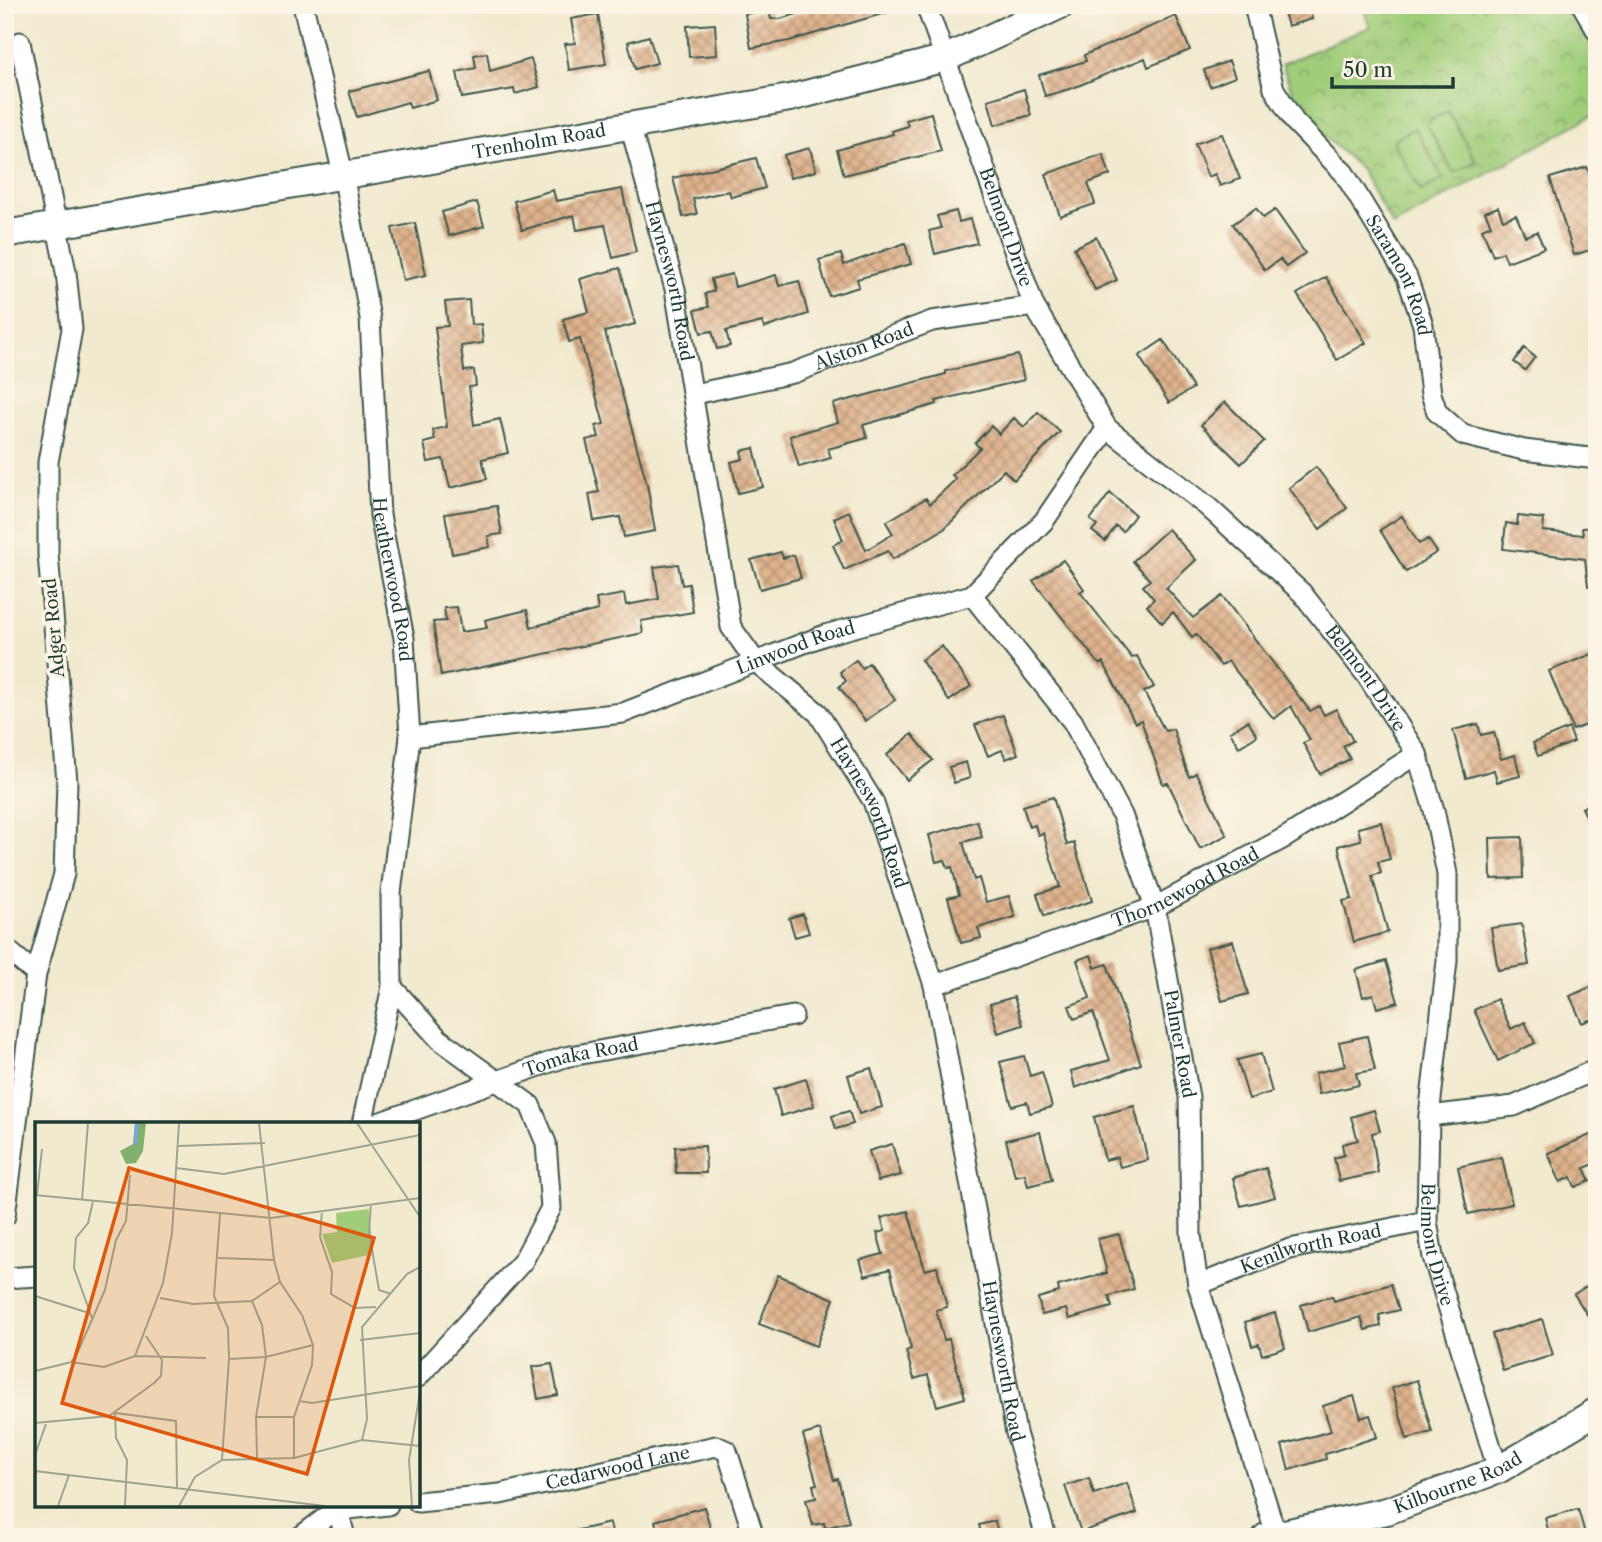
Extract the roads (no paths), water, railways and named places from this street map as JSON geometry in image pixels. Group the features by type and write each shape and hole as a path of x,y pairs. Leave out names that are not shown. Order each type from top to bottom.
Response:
{"main road":[{"name":"Trenholm Road","path":"5,233 790,98 946,58 1061,5"},
{"name":"Kilbourne Road","path":"1271,1535 1387,1511 1498,1470 1597,1411"}],"street":[{"name":"Heatherwood Road","path":"303,5 343,174 370,318 380,515 404,638 410,737 391,892 392,987 362,1122"},
{"name":"Belmont Drive","path":"926,5 1034,306 1107,428 1209,508 1303,593 1367,676 1417,754 1434,810 1447,874 1447,961 1429,1116 1427,1221 1433,1258 1498,1470"},
{"name":"Saramont Road","path":"1254,5 1274,89 1294,121 1344,173 1407,277 1423,325 1437,412 1463,435 1524,450 1597,458"},
{"path":"1582,5 1597,32"},
{"name":"Adger Road","path":"5,1216 36,974 64,874 67,782 48,554 48,461 72,329 57,224 19,42"},
{"name":"Haynesworth Road","path":"630,125 675,289 731,627 756,662 818,713 873,802 934,985 1016,1433 1046,1537"},
{"name":"Alston Road","path":"694,394 793,373 932,321 1034,306"},
{"path":"972,595 1044,522 1107,428"},
{"name":"Linwood Road","path":"410,737 623,713 825,635 972,595"},
{"name":"Palmer Road","path":"972,595 1073,722 1122,815 1155,907 1189,1097 1191,1235 1198,1285 1271,1535"},
{"name":"Thornewood Road","path":"934,985 1155,907 1286,837 1417,754"},
{"path":"6,950 36,974"},
{"path":"392,987 439,1039 530,1105 546,1143 551,1208 523,1261 420,1375"},
{"name":"Tomaka Road","path":"381,1122 501,1082 565,1057 793,1016"},
{"path":"1429,1116 1514,1106 1597,1069"},
{"name":"Kenilworth Road","path":"1198,1285 1290,1249 1427,1221"},
{"path":"5,1278 35,1276"},
{"name":"Cedarwood Lane","path":"420,1502 500,1494 716,1446 727,1451 754,1537"},
{"path":"300,1537 340,1508 345,1537"}]}
